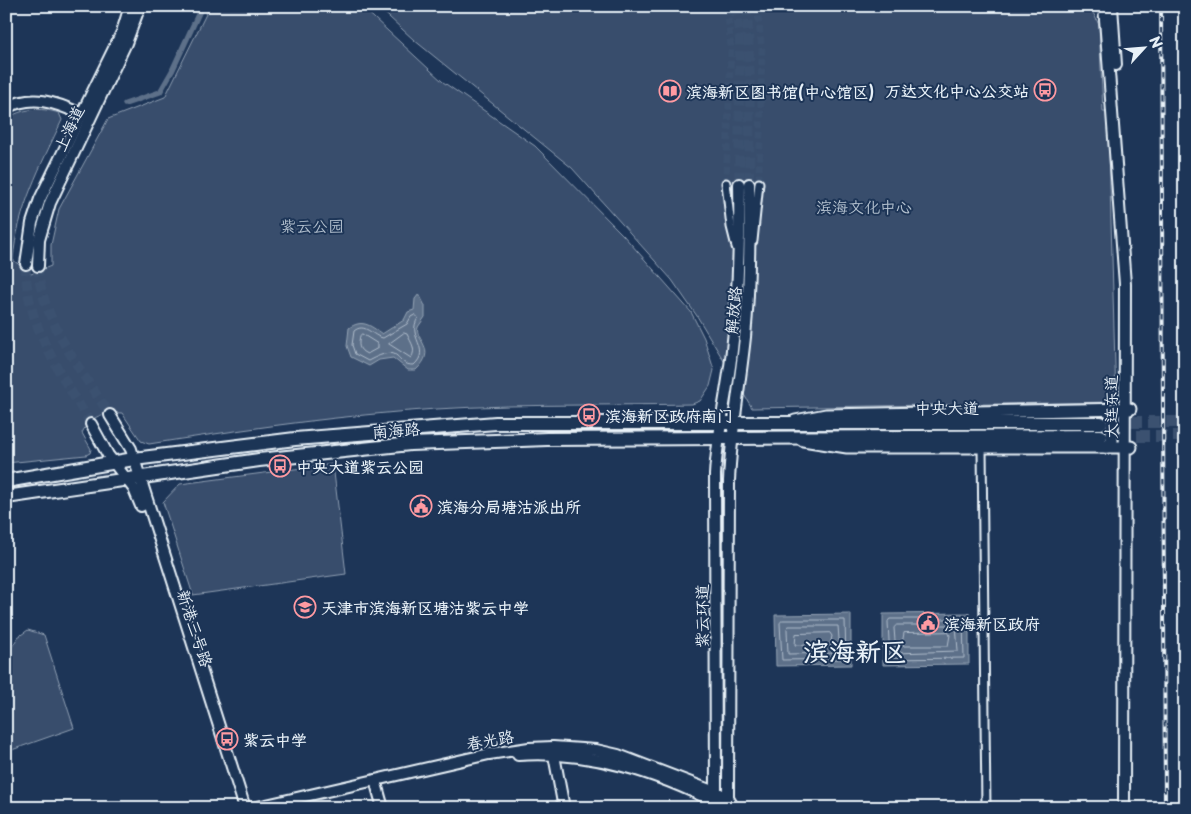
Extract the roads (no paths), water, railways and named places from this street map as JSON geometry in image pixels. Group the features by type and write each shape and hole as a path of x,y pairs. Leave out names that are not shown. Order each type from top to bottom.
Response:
{"highway":[{"name":"南海路","path":"6,481 134,459 295,439 496,423 792,422"},
{"name":"中央大道","path":"792,422 1103,435"},
{"name":"中央大道","path":"792,437 1103,435"},
{"name":"南海路","path":"6,497 132,477 259,460 410,444 499,440 792,437"}],"main road":[{"path":"1103,435 1112,441 1112,416 1108,409"},
{"path":"792,422 826,415 1128,409"},
{"path":"792,437 816,444 847,447 982,448 1103,435 1128,447"}],"street":[{"name":"上海道","path":"26,264 36,209 122,32 130,6"},
{"name":"上海道","path":"38,266 39,240 50,203 126,43 140,6"},
{"name":"大连东道","path":"1104,6 1123,238 1128,409"},
{"name":"大连东道","path":"1112,6 1129,256 1130,808"},
{"path":"6,108 27,100 40,100 54,102 81,114"},
{"path":"726,183 731,227 738,258"},
{"name":"解放路","path":"724,438 738,258 738,184"},
{"name":"解放路","path":"726,422 745,340 754,184"},
{"path":"110,415 127,442 134,459 132,477"},
{"path":"90,424 114,463"},
{"name":"紫云环道","path":"724,438 715,485 716,792 723,803 734,808"},
{"name":"紫云环道","path":"723,803 728,572 724,438"},
{"name":"大连东道","path":"1124,808 1128,447"},
{"path":"982,448 986,808"},
{"name":"新港三号路","path":"114,463 132,477 245,808"},
{"name":"新港三号路","path":"132,477 238,808"},
{"name":"春光路","path":"278,808 489,754 551,751 596,750 618,755 716,792"},
{"path":"551,751 558,808"},
{"path":"551,751 564,808"},
{"name":"春光路","path":"551,751 619,764 723,803"},
{"path":"375,782 383,808"},
{"name":"春光路","path":"253,808 375,782"}],"water":[{"path":"419,294 425,306 425,317 418,327 418,332 426,351 423,363 416,370 408,370 393,358 379,360 369,366 351,357 347,346 349,328 358,324 366,324 382,334 404,320 408,312 414,310 415,299"},
{"path":"969,613 969,664 883,665 883,614"},
{"path":"851,614 851,665 776,666 775,615"}],"waterway":[{"path":"125,104 160,92 172,71 202,6"}],"tunnel":[{"path":"726,183 731,49 727,6"},
{"path":"735,6 740,38 739,184"},
{"path":"747,6 750,77 749,184"},
{"path":"757,6 762,50 759,183"},
{"path":"26,264 27,286 31,307 38,327 57,368 91,424"},
{"path":"38,266 40,285 54,324 76,363 110,415"},
{"path":"1112,422 1185,422"},
{"path":"1101,436 1185,436"}],"railway":[{"path":"1161,6 1165,808"}],"place":[{"name":"万达文化中心公交站","path":"1045,90"},
{"name":"滨海新区图书馆(中心馆区)","path":"670,91"},
{"name":"滨海新区政府南门","path":"589,415"},
{"name":"中央大道紫云公园","path":"280,466"},
{"name":"滨海分局塘沽派出所","path":"421,506"},
{"name":"天津市滨海新区塘沽紫云中学","path":"305,607"},
{"name":"滨海新区政府","path":"928,623"},
{"name":"紫云中学","path":"227,739"}],"district":[{"name":"滨海新区","path":"855,650"}],"park label":[{"name":"滨海文化中心","path":"864,206"},
{"name":"紫云公园","path":"312,225"}]}
